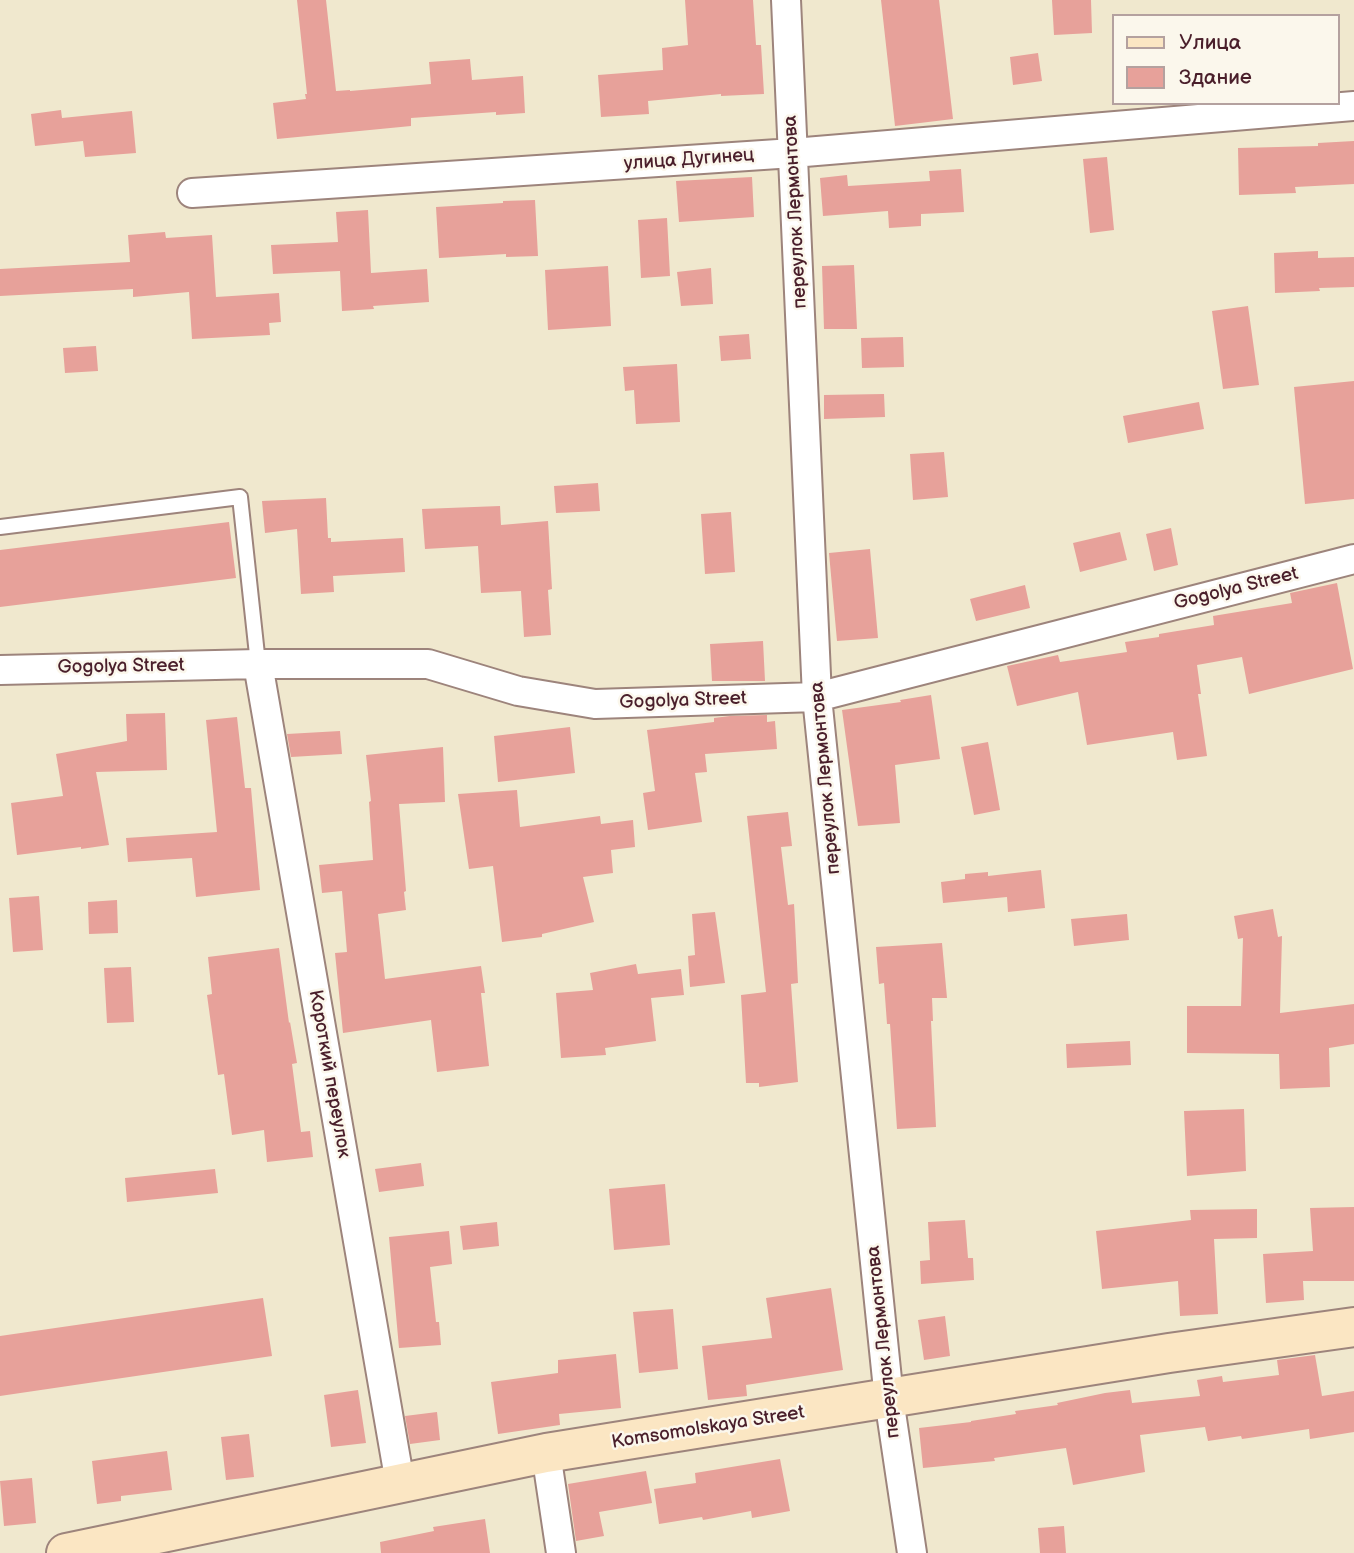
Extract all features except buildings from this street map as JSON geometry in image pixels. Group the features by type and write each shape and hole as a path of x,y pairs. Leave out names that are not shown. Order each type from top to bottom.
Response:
{"main road":[{"name":"Komsomolskaya Street","path":"66,1553 546,1453 1169,1353 1354,1327"}],"street":[{"name":"переулок Лермонтова","path":"786,0 817,697 889,1399 912,1553"},
{"name":"улица Дугинец","path":"192,192 793,153 1354,106"},
{"name":"Gogolya Street","path":"0,670 258,664 428,664 519,691 595,704 817,697 1354,559"},
{"name":"Короткий переулок","path":"258,664 400,1483"},
{"path":"546,1453 561,1553"}],"lane":[{"path":"0,527 240,497 258,664"}]}
